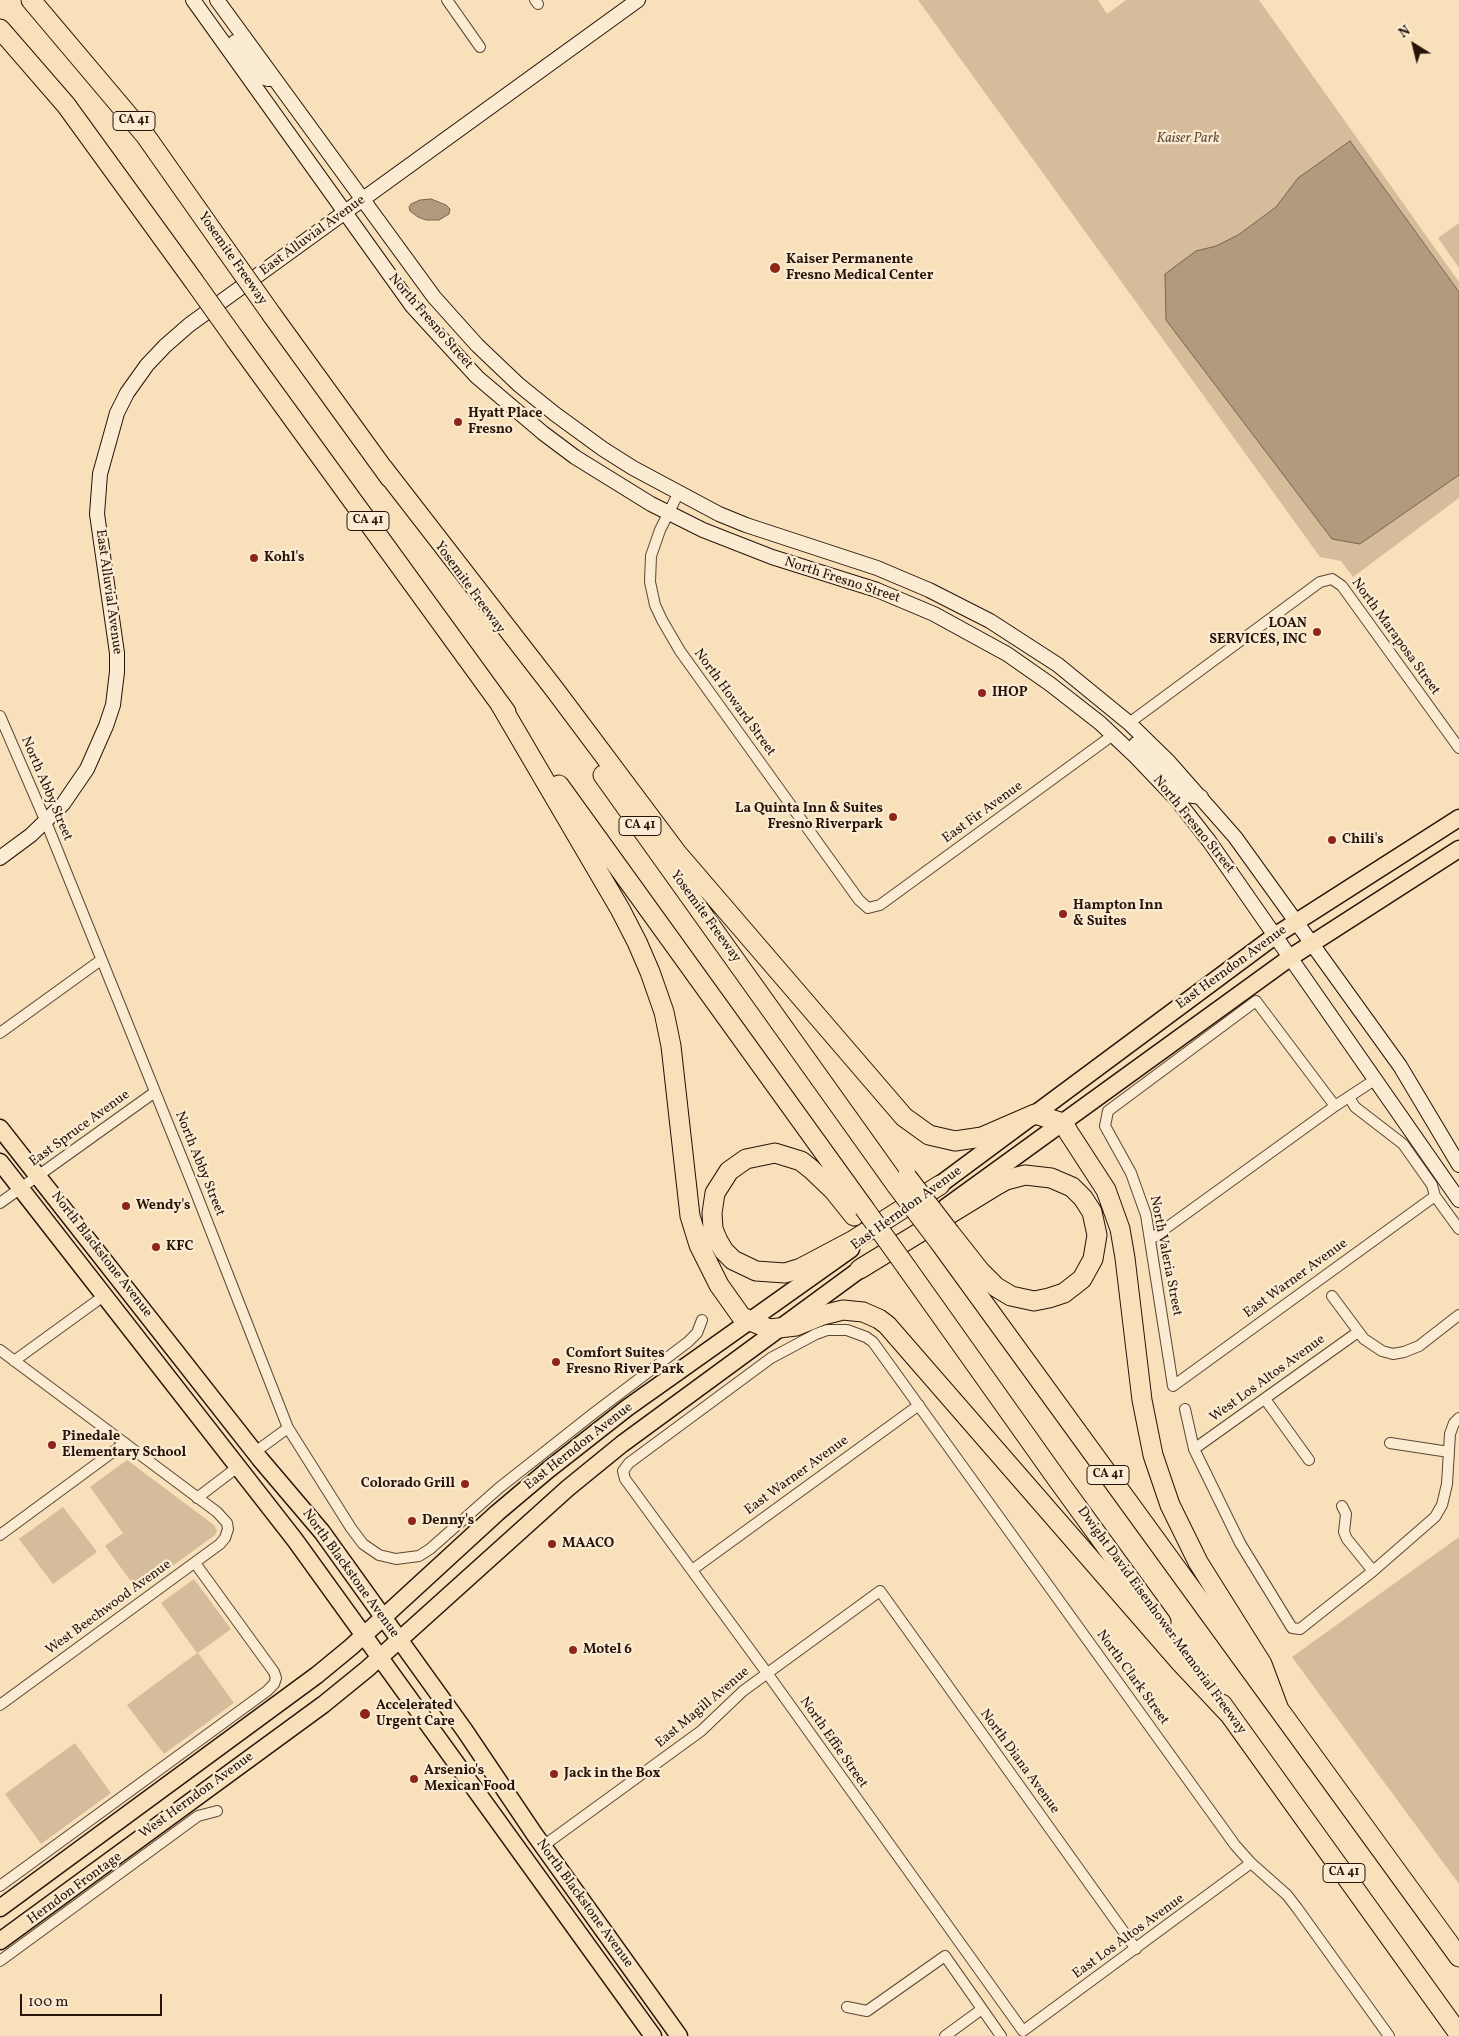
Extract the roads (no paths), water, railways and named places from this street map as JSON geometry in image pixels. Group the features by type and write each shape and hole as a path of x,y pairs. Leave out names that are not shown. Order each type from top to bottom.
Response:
{"highway":[{"name":"Yosemite Freeway","path":"31,0 145,135 272,316 721,939 945,1238"},
{"name":"CA 41","path":"0,29 66,104 234,339 500,704 859,1212"},
{"path":"383,468 549,682 677,853 904,1116 929,1136 955,1141 982,1137 1036,1114 1063,1123 1095,1170 1106,1190 1120,1229 1126,1258 1142,1400 1153,1455 1167,1496 1198,1562 1262,1664 1278,1707"},
{"path":"500,704 620,909 638,942 650,972 664,1012 671,1046 684,1154 687,1201 694,1232 704,1257 719,1285 742,1316 750,1322 770,1329 796,1326 823,1315 843,1310 863,1312 887,1325 1181,1663 1228,1713"},
{"path":"859,1212 800,1161 775,1153 746,1159 729,1171 715,1193 712,1213 713,1229 718,1241 733,1260 756,1271 785,1273 801,1268 852,1241 940,1185"},
{"path":"860,1269 997,1185 1025,1175 1042,1176 1060,1181 1078,1192 1092,1212 1097,1235 1093,1259 1082,1279 1064,1292 1034,1301 1011,1296 996,1287 945,1238"},
{"name":"Dwight David Eisenhower Memorial Freeway","path":"859,1212 1228,1713 1459,2034"},
{"name":"CA 41","path":"945,1238 1459,1958"}],"main road":[{"name":"North Fresno Street","path":"193,0 412,306 477,377 523,418 575,457 668,513 737,545 877,590 911,604 1007,654 1050,684 1113,735 1160,781 1186,812 1276,935 1459,1200"},
{"path":"199,0 214,14 256,72 262,78 274,78"},
{"name":"North Fresno Street","path":"216,0 434,297 505,372 555,414 603,449 678,494 746,525 877,568 929,590 990,621 1058,665 1129,723 1201,797 1235,837 1400,1066 1459,1165"},
{"name":"East Alluvial Avenue","path":"0,858 46,822 72,792 87,769 113,705 117,653 99,532 100,474 117,413 127,393 142,372 165,346 189,325 638,0"},
{"path":"1050,684 1063,683 1113,722 1120,724 1129,723"},
{"path":"1113,735 1121,734 1128,736 1186,795 1201,797"},
{"name":"East Herndon Avenue","path":"374,1625 497,1513 627,1408 940,1185 1276,935 1459,818"},
{"name":"East Herndon Avenue","path":"390,1648 591,1468 622,1444 1291,957 1459,849"},
{"name":"North Blackstone Avenue","path":"0,1128 255,1452 311,1519 374,1625 489,1809 653,2036"},
{"name":"North Blackstone Avenue","path":"0,1162 240,1466 374,1625 390,1648 475,1745 543,1846 679,2036"},
{"path":"105,1295 116,1294 132,1311 153,1321"},
{"path":"166,1373 187,1385 240,1450 248,1453 255,1452"},
{"path":"240,1466 252,1465 275,1491 311,1519"},
{"name":"West Herndon Avenue","path":"0,1908 292,1693 374,1625"},
{"name":"West Herndon Avenue","path":"0,1941 324,1704 390,1648"},
{"path":"489,1809 504,1812 530,1845 538,1848 543,1846"},
{"path":"520,1852 530,1854 542,1863 581,1918 597,1922"}],"street":[{"path":"447,0 480,47"},
{"name":"North Howard Street","path":"678,494 655,543 650,570 650,582 655,605 665,627 680,651 859,900 868,908"},
{"name":"North Maraposa Street","path":"1129,723 1320,582 1332,579 1342,586 1459,748"},
{"name":"North Abby Street","path":"0,716 46,822 288,1428 363,1544 379,1555 396,1559 418,1556 430,1549 499,1488 688,1342 697,1333 702,1320"},
{"name":"East Fir Avenue","path":"868,908 880,905 1113,735"},
{"path":"0,1033 101,960"},
{"name":"North Valeria Street","path":"1173,1386 1151,1239 1139,1190 1132,1173 1105,1126 1108,1111 1256,1001 1335,1106"},
{"path":"1151,1239 1335,1106 1376,1079"},
{"name":"East Spruce Avenue","path":"0,1203 155,1092"},
{"path":"1349,1097 1356,1107 1403,1144 1432,1185 1435,1196 1459,1229"},
{"name":"East Warner Avenue","path":"1173,1386 1435,1196"},
{"path":"14,1361 105,1295"},
{"path":"1332,1296 1358,1332 1373,1347 1394,1354 1418,1346 1458,1317"},
{"name":"North Clark Street","path":"623,1471 629,1463 771,1358 827,1330 847,1330 866,1336 879,1349 919,1404 1235,1846 1251,1863 1274,1882 1292,1902 1389,2036"},
{"name":"West Los Altos Avenue","path":"1194,1449 1358,1332"},
{"path":"0,1350 197,1498 240,1466"},
{"path":"1265,1399 1309,1460"},
{"name":"East Warner Avenue","path":"692,1570 919,1404"},
{"path":"1185,1409 1194,1449 1240,1543 1292,1628 1300,1629 1373,1571 1435,1517 1442,1504 1447,1484 1450,1434 1454,1423 1459,1418"},
{"path":"255,1452 288,1428"},
{"path":"0,1535 125,1443"},
{"path":"1390,1443 1449,1452"},
{"name":"North Effie Street","path":"623,1471 625,1479 1022,2032"},
{"name":"West Beechwood Avenue","path":"0,1705 220,1544 225,1538 228,1529 227,1523 223,1517 197,1498"},
{"path":"1342,1506 1346,1514 1344,1532 1347,1539 1373,1571"},
{"path":"0,1886 267,1691 276,1678 274,1672 194,1563"},
{"name":"East Magill Avenue","path":"543,1846 701,1731 743,1691 766,1673 880,1591"},
{"name":"North Diana Avenue","path":"880,1591 1136,1949"},
{"name":"Herndon Frontage","path":"0,1962 198,1816 218,1811"},
{"name":"East Los Altos Avenue","path":"1022,2032 1251,1863"},
{"path":"847,2007 867,2011 945,1956 1001,2036"},
{"path":"945,2036 982,2009"}],"place":[{"name":"Kaiser Permanente Fresno Medical Center","path":"775,268"},
{"name":"Hyatt Place Fresno","path":"458,422"},
{"name":"Kohl's","path":"254,558"},
{"name":"LOAN SERVICES, INC","path":"1317,632"},
{"name":"IHOP","path":"982,693"},
{"name":"La Quinta Inn & Suites Fresno Riverpark","path":"893,817"},
{"name":"Chili's","path":"1332,840"},
{"name":"Hampton Inn & Suites","path":"1063,914"},
{"name":"Wendy's","path":"126,1206"},
{"name":"KFC","path":"156,1247"},
{"name":"Comfort Suites Fresno River Park","path":"556,1362"},
{"name":"Pinedale Elementary School","path":"52,1445"},
{"name":"Colorado Grill","path":"465,1484"},
{"name":"Denny's","path":"412,1521"},
{"name":"MAACO","path":"552,1544"},
{"name":"Motel 6","path":"573,1650"},
{"name":"Accelerated Urgent Care","path":"365,1714"},
{"name":"Jack in the Box","path":"554,1774"},
{"name":"Arsenio's Mexican Food","path":"414,1779"}],"park label":[{"name":"Kaiser Park","path":"1188,139"}]}
